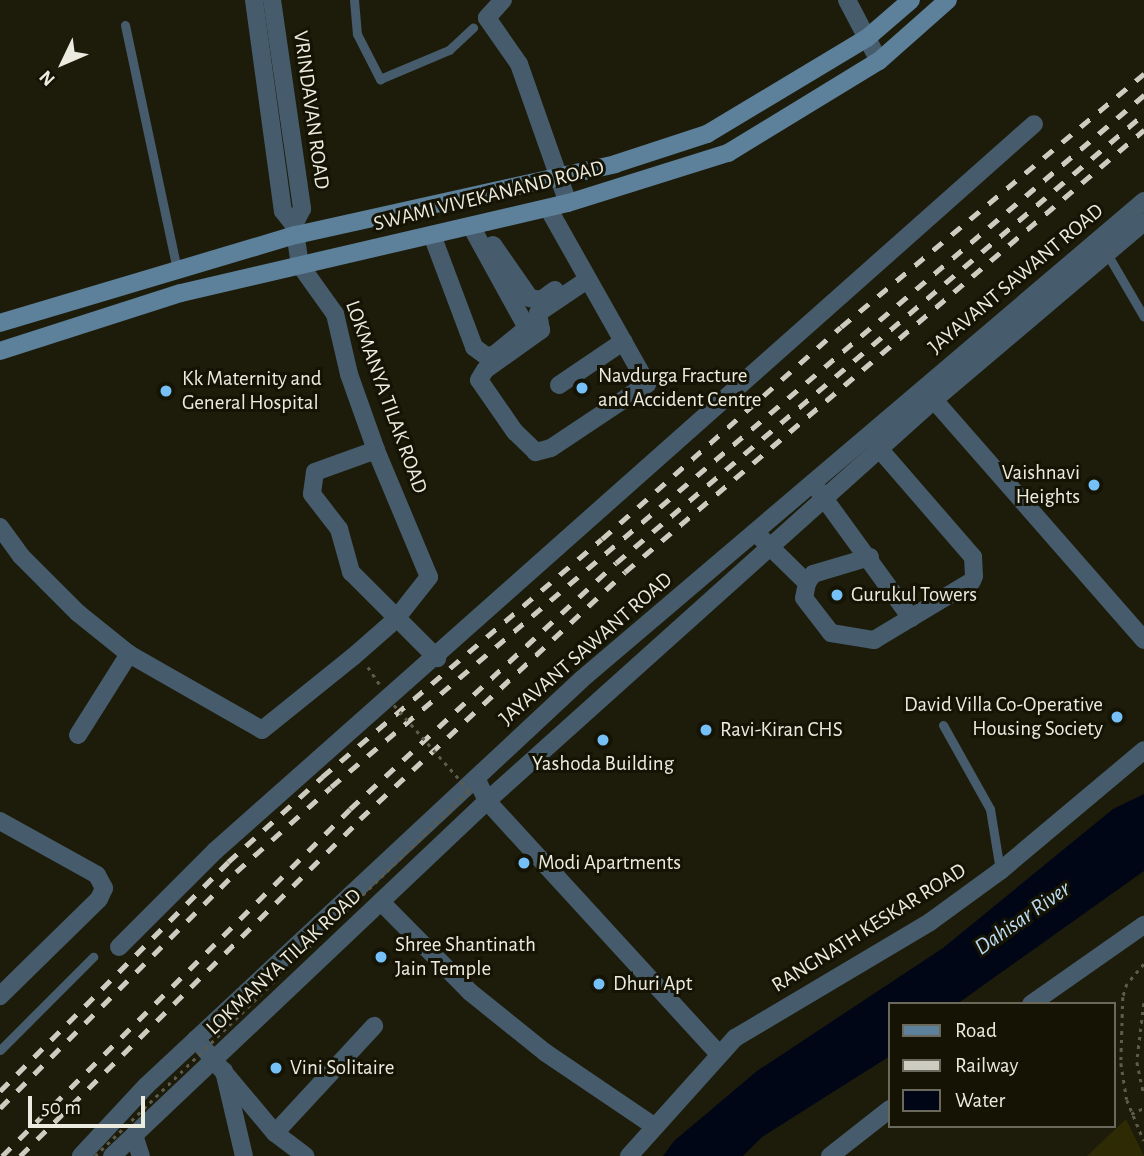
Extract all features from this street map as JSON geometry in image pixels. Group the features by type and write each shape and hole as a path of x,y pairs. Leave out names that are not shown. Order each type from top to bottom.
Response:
{"main road":[{"name":"SWAMI VIVEKANAND ROAD","path":"0,323 177,271 295,230 614,164 707,134 867,38 911,0"},
{"name":"SWAMI VIVEKANAND ROAD","path":"0,351 181,293 568,203 728,153 880,61 948,0"}],"street":[{"name":"VRINDAVAN ROAD","path":"269,0 302,209 295,230 300,265"},
{"path":"503,0 487,18 519,64 568,203"},
{"path":"847,0 880,61"},
{"path":"119,947 215,851 437,658 1034,124"},
{"name":"JAYAVANT SAWANT ROAD","path":"487,801 826,498 874,442 1144,201"},
{"path":"542,209 561,238 647,380 646,387 544,451 527,446 481,384 485,370 541,330 538,313 584,276"},
{"name":"JAYAVANT SAWANT ROAD","path":"81,1156 196,1039 582,679 813,483 934,400 1105,252 1144,222"},
{"path":"475,225 534,301 584,276"},
{"path":"432,236 474,346 486,356 494,355 527,328 475,225"},
{"name":"LOKMANYA TILAK ROAD","path":"300,265 335,314 349,374 376,450 429,577 395,620"},
{"path":"177,271 181,293"},
{"path":"559,385 624,341"},
{"path":"934,400 1144,640"},
{"path":"870,557 813,574 807,583 804,598 831,633 874,640 972,581 975,565 973,557 874,442"},
{"path":"376,450 315,472 310,484 339,529 351,572 395,620 437,658"},
{"path":"813,483 870,557 911,618"},
{"path":"0,527 21,556 78,613 129,654 262,730 395,620"},
{"path":"755,532 807,583"},
{"path":"78,735 129,654"},
{"name":"RANGNATH KESKAR ROAD","path":"629,1156 735,1038 930,922 1000,871 1144,751"},
{"path":"476,778 487,801 719,1054"},
{"name":"LOKMANYA TILAK ROAD","path":"112,1156 220,1065 381,902 487,801"},
{"path":"0,821 97,876 104,888 99,899 0,996"},
{"path":"381,902 470,992 545,1052 654,1126"},
{"path":"1034,1002 1144,925"},
{"path":"275,1133 373,1026"},
{"path":"196,1039 275,1133 305,1156"},
{"path":"220,1065 244,1156"},
{"path":"830,1156 888,1111"},
{"path":"134,1135 141,1156"}],"lane":[{"path":"354,0 357,34 380,79 449,50 473,28"},
{"path":"125,25 177,271"},
{"path":"1105,252 1144,317"},
{"path":"943,725 990,809 1000,871"},
{"path":"0,1050 93,957"}],"path":[{"path":"95,1156 469,791 389,699 366,663"},
{"path":"1144,964 1127,984 1121,1020 1121,1063 1131,1114 1144,1141"},
{"path":"1144,1003 1138,1062 1144,1095"},
{"path":"1131,1114 1144,1108"}],"shaded area":[{"path":"1126,1119 1144,1156 1087,1156"}],"water":[{"name":"Dahisar River","path":"1144,794 1144,871 960,1002 888,1002 888,1057 762,1137 743,1156 663,1156 674,1141 757,1071 943,948 1113,809"}],"railway":[{"path":"0,1091 228,862 322,777 602,539 841,327 1144,74"},
{"path":"0,1108 236,872 331,787 1144,95"},
{"path":"2,1156 350,809 616,563 1144,114"},
{"path":"20,1156 360,819 625,572 1144,130"}],"place":[{"name":"Navdurga Fracture and Accident Centre","path":"582,388"},
{"name":"Kk Maternity and General Hospital","path":"166,391"},
{"name":"Vaishnavi Heights","path":"1094,485"},
{"name":"Gurukul Towers","path":"837,595"},
{"name":"David Villa Co-Operative Housing Society","path":"1117,717"},
{"name":"Ravi-Kiran CHS","path":"706,730"},
{"name":"Yashoda Building","path":"603,740"},
{"name":"Modi Apartments","path":"524,863"},
{"name":"Shree Shantinath Jain Temple","path":"381,957"},
{"name":"Dhuri Apt","path":"599,984"},
{"name":"Vini Solitaire","path":"276,1068"}]}
